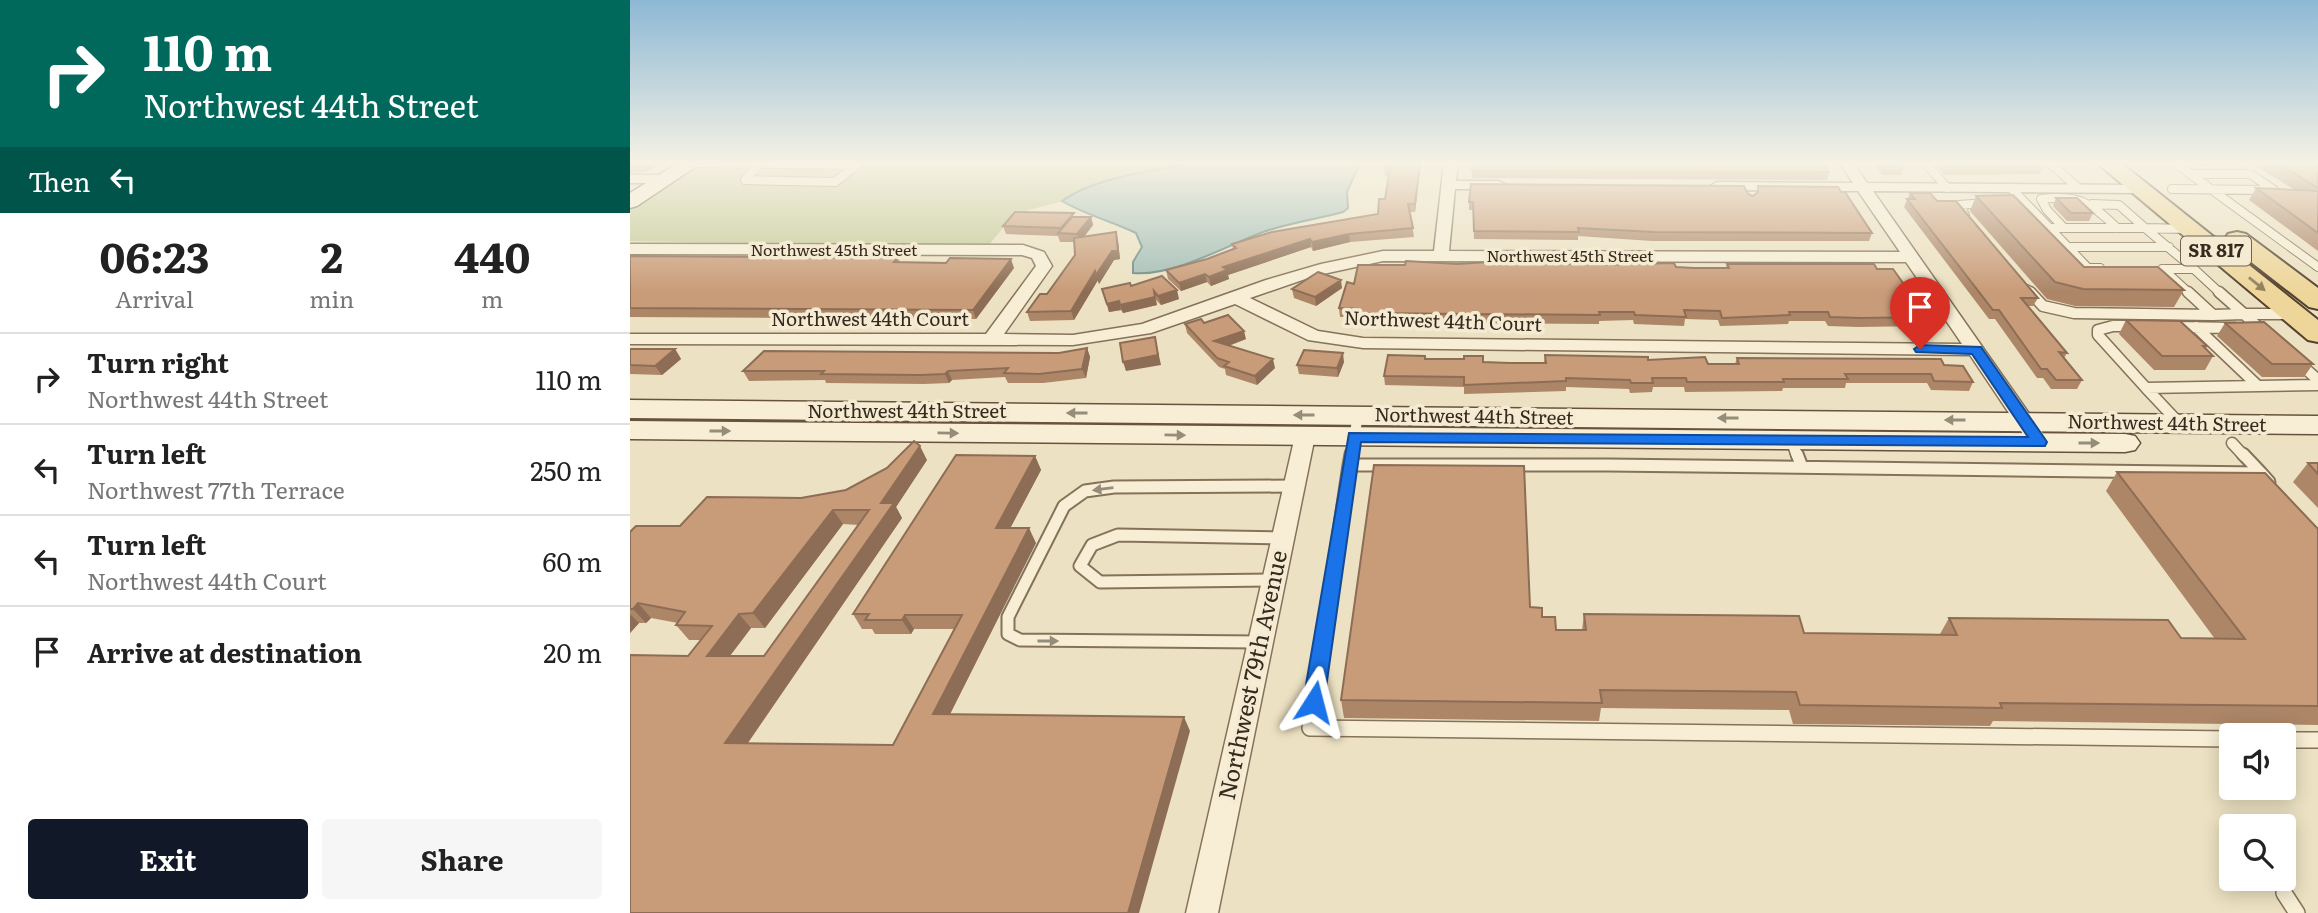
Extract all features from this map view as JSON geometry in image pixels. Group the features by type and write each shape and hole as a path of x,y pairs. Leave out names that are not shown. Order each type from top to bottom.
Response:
{"main road":[{"path":"2171,206 2189,232"},
{"name":"SR 817","path":"2179,206 2189,232 2308,298 2318,334"}],"street":[{"path":"1441,256 1447,206"},
{"path":"1875,206 2031,432"},
{"name":"Northwest 45th Street","path":"630,249 1023,250 1038,255 1044,266 990,341"},
{"name":"Northwest 45th Street","path":"1236,298 1273,281 1316,268 1383,256 1911,257"},
{"name":"Northwest 44th Court","path":"630,339 1073,340 1145,329 1236,298 1314,336 1363,343 1976,350"},
{"name":"Northwest 44th Street","path":"630,409 1356,426 1792,442 2179,423 2318,425"},
{"name":"Northwest 44th Street","path":"630,430 1305,436 1356,426"},
{"name":"Northwest 44th Street","path":"2031,432 2232,443 2318,444"},
{"name":"Northwest 79th Avenue","path":"1202,913 1305,436"}],"lane":[{"path":"1959,206 1969,219"},
{"path":"2028,206 2088,268 2113,268"},
{"path":"2044,206 2064,228"},
{"path":"2094,206 2117,228"},
{"path":"2120,206 2145,228 2189,232"},
{"path":"2233,206 2318,267"},
{"path":"2049,228 2145,228 2189,232"},
{"path":"2068,247 2189,232"},
{"path":"2189,232 2194,269 2269,337"},
{"path":"2151,269 2194,269"},
{"path":"2163,269 2214,315"},
{"path":"2018,277 2043,306 2074,313 2244,314 2308,298"},
{"path":"2154,327 2113,326 2098,330 2106,346 2179,423"},
{"path":"2168,327 2259,328"},
{"path":"2196,327 2258,386"},
{"path":"2288,354 2318,383"},
{"path":"2146,388 2318,383"},
{"path":"1356,426 1310,728 2219,739"},
{"path":"1349,465 1792,442 2261,473"},
{"path":"2232,443 2280,493"},
{"path":"1260,642 1020,640 1008,634 1008,617 1063,506 1085,491 1114,487 1294,486"},
{"path":"1274,580 1100,582 1080,566 1092,545 1118,535 1283,538"},
{"path":"2296,740 2318,740"},
{"path":"2284,893 2297,913"}],"green space":[{"path":"635,206 1045,206 1015,214 987,247 630,241 630,209"}],"water":[{"path":"1071,206 1348,206 1348,208 1343,212 1263,232 1199,259 1148,273 1133,273 1133,262 1142,247 1136,233"}],"building":[{"path":"1379,206 1408,206 1413,228 1349,234 1312,242 1310,239 1223,267 1227,270 1209,277 1205,274 1179,283 1166,270 1207,259 1236,248 1232,244 1272,232 1378,214"},
{"path":"1473,206 1854,206 1872,233 1654,232 1578,228 1579,232 1474,231"},
{"path":"1912,206 1960,206 2038,298 2021,298 2067,353 2059,352 2082,380 2056,380 2047,369 2041,369 1999,310 1993,310"},
{"path":"1985,206 2023,206 2084,267 2158,267 2184,290 2083,289 2055,282"},
{"path":"2064,206 2085,206 2093,213 2071,213"},
{"path":"2280,206 2318,206 2318,233"},
{"path":"1015,212 1074,213 1061,228 1003,226"},
{"path":"1072,217 1091,217 1077,234 1058,233"},
{"path":"1116,232 1118,251 1112,251 1096,275 1095,271 1071,311 1027,312 1040,294 1047,294 1075,255 1074,238"},
{"path":"630,256 898,258 894,262 946,263 950,258 1011,259 973,310 630,308"},
{"path":"1406,261 1457,264 1506,261 1574,264 1592,262 1592,265 1674,263 1676,267 1694,268 1729,268 1727,264 1874,264 1877,269 1893,269 1927,317 1830,317 1828,312 1789,312 1790,315 1722,318 1720,311 1684,310 1686,317 1635,315 1634,312 1599,312 1600,315 1357,313 1358,309 1339,308 1347,282 1354,284 1358,265 1405,265"},
{"path":"1318,272 1341,280 1315,297 1292,289"},
{"path":"1162,276 1177,290 1158,296 1154,291 1155,297 1120,305 1119,301 1107,304 1102,289 1130,283 1131,286"},
{"path":"1228,315 1244,331 1214,341 1273,359 1255,376 1224,366 1229,362 1217,358 1185,324 1201,319 1204,323"},
{"path":"2126,320 2180,321 2207,346 2203,346 2213,356 2162,356"},
{"path":"2264,322 2313,364 2272,364 2225,323"},
{"path":"1155,337 1158,355 1123,362 1120,343"},
{"path":"1087,348 1082,369 1039,374 1004,373 1008,368 920,375 743,371 764,351 1059,353"},
{"path":"630,349 675,349 655,366 630,365"},
{"path":"1304,350 1343,353 1337,368 1297,365"},
{"path":"1388,355 1425,356 1425,359 1483,356 1483,362 1510,363 1546,363 1545,355 1648,357 1648,360 1705,357 1708,364 1739,364 1737,358 1941,359 1944,365 1963,366 1973,382 1934,381 1931,374 1845,374 1848,379 1783,379 1784,382 1687,382 1686,378 1652,378 1653,383 1631,383 1630,380 1566,378 1566,381 1464,385 1464,377 1384,376"},
{"path":"914,441 920,446 881,503 894,503 725,743 893,745 962,615 905,615 902,620 865,620 869,614 853,614 956,455 1035,456 996,528 1029,528 933,714 1184,717 1128,913 630,913 630,655 688,656 712,626 676,625 685,612 638,603 630,609 630,532 636,526 680,526 707,497 801,498 846,490 887,468","holes":["833,510 869,510 764,656 707,656 739,614 753,613"]},
{"path":"2308,463 2318,463 2318,474"},
{"path":"1374,465 1524,466 1530,607 1542,608 1542,617 1555,617 1556,630 1586,630 1584,614 1799,616 1804,633 1957,635 1949,618 2168,620 2181,638 2245,639 2117,472 2265,473 2318,529 2318,706 2000,703 2002,708 1800,705 1796,692 1600,690 1602,703 1341,700"}],"route":[{"path":"1314,702 1354,437 2039,442 1976,350 1920,349"}]}
